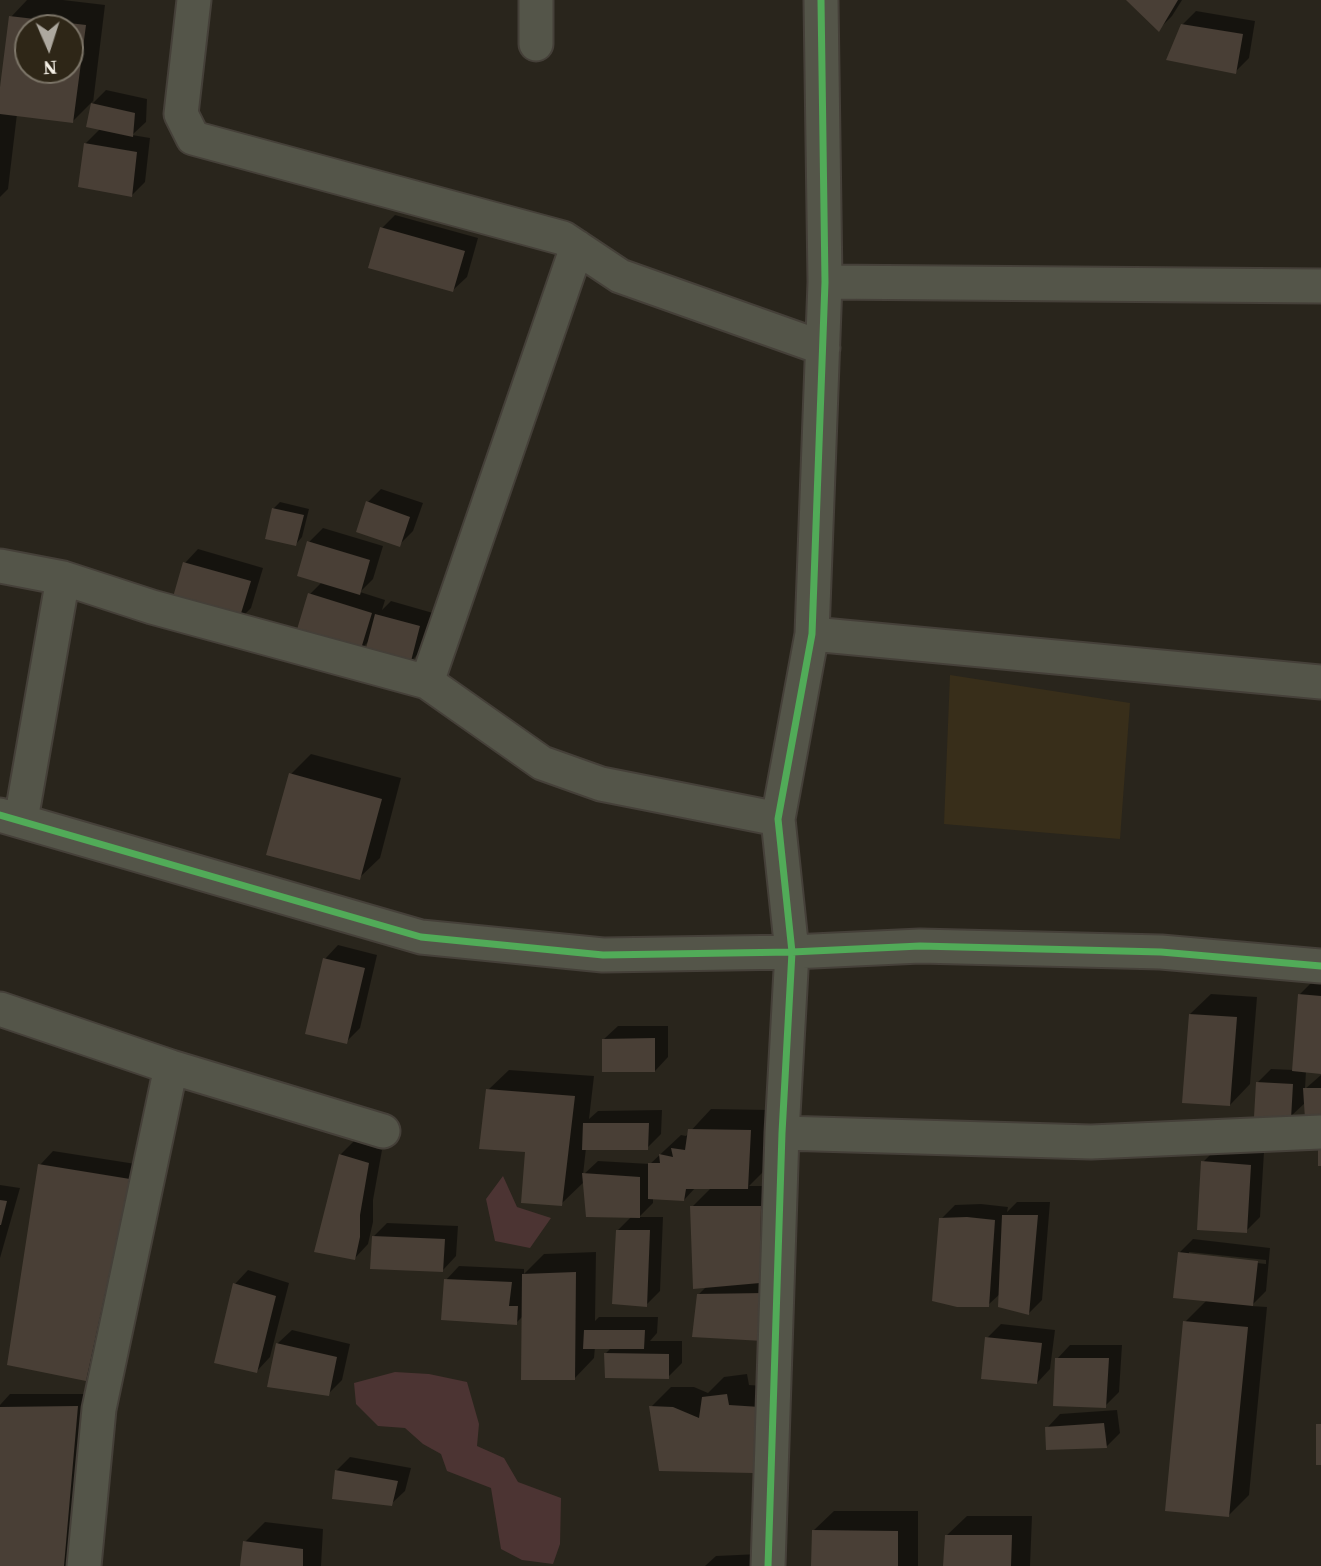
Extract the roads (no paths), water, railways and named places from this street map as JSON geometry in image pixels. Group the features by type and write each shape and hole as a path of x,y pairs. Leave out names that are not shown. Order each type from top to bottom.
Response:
{"street":[{"path":"194,0 181,114 193,138 563,238 620,276 823,348"},
{"path":"536,0 536,44"},
{"path":"768,1566 782,1133 792,952 778,819 812,634 825,282 821,0"},
{"path":"427,682 578,247"},
{"path":"825,282 1321,286"},
{"path":"0,566 63,578 152,607 427,682 542,763 601,784 778,819"},
{"path":"63,578 10,818 421,937 603,955 792,952 919,946 1161,952 1321,966"},
{"path":"812,634 1321,682"},
{"path":"0,1009 171,1067 383,1131"},
{"path":"84,1566 99,1409 171,1067"},
{"path":"782,1133 1091,1142 1321,1132"}]}
